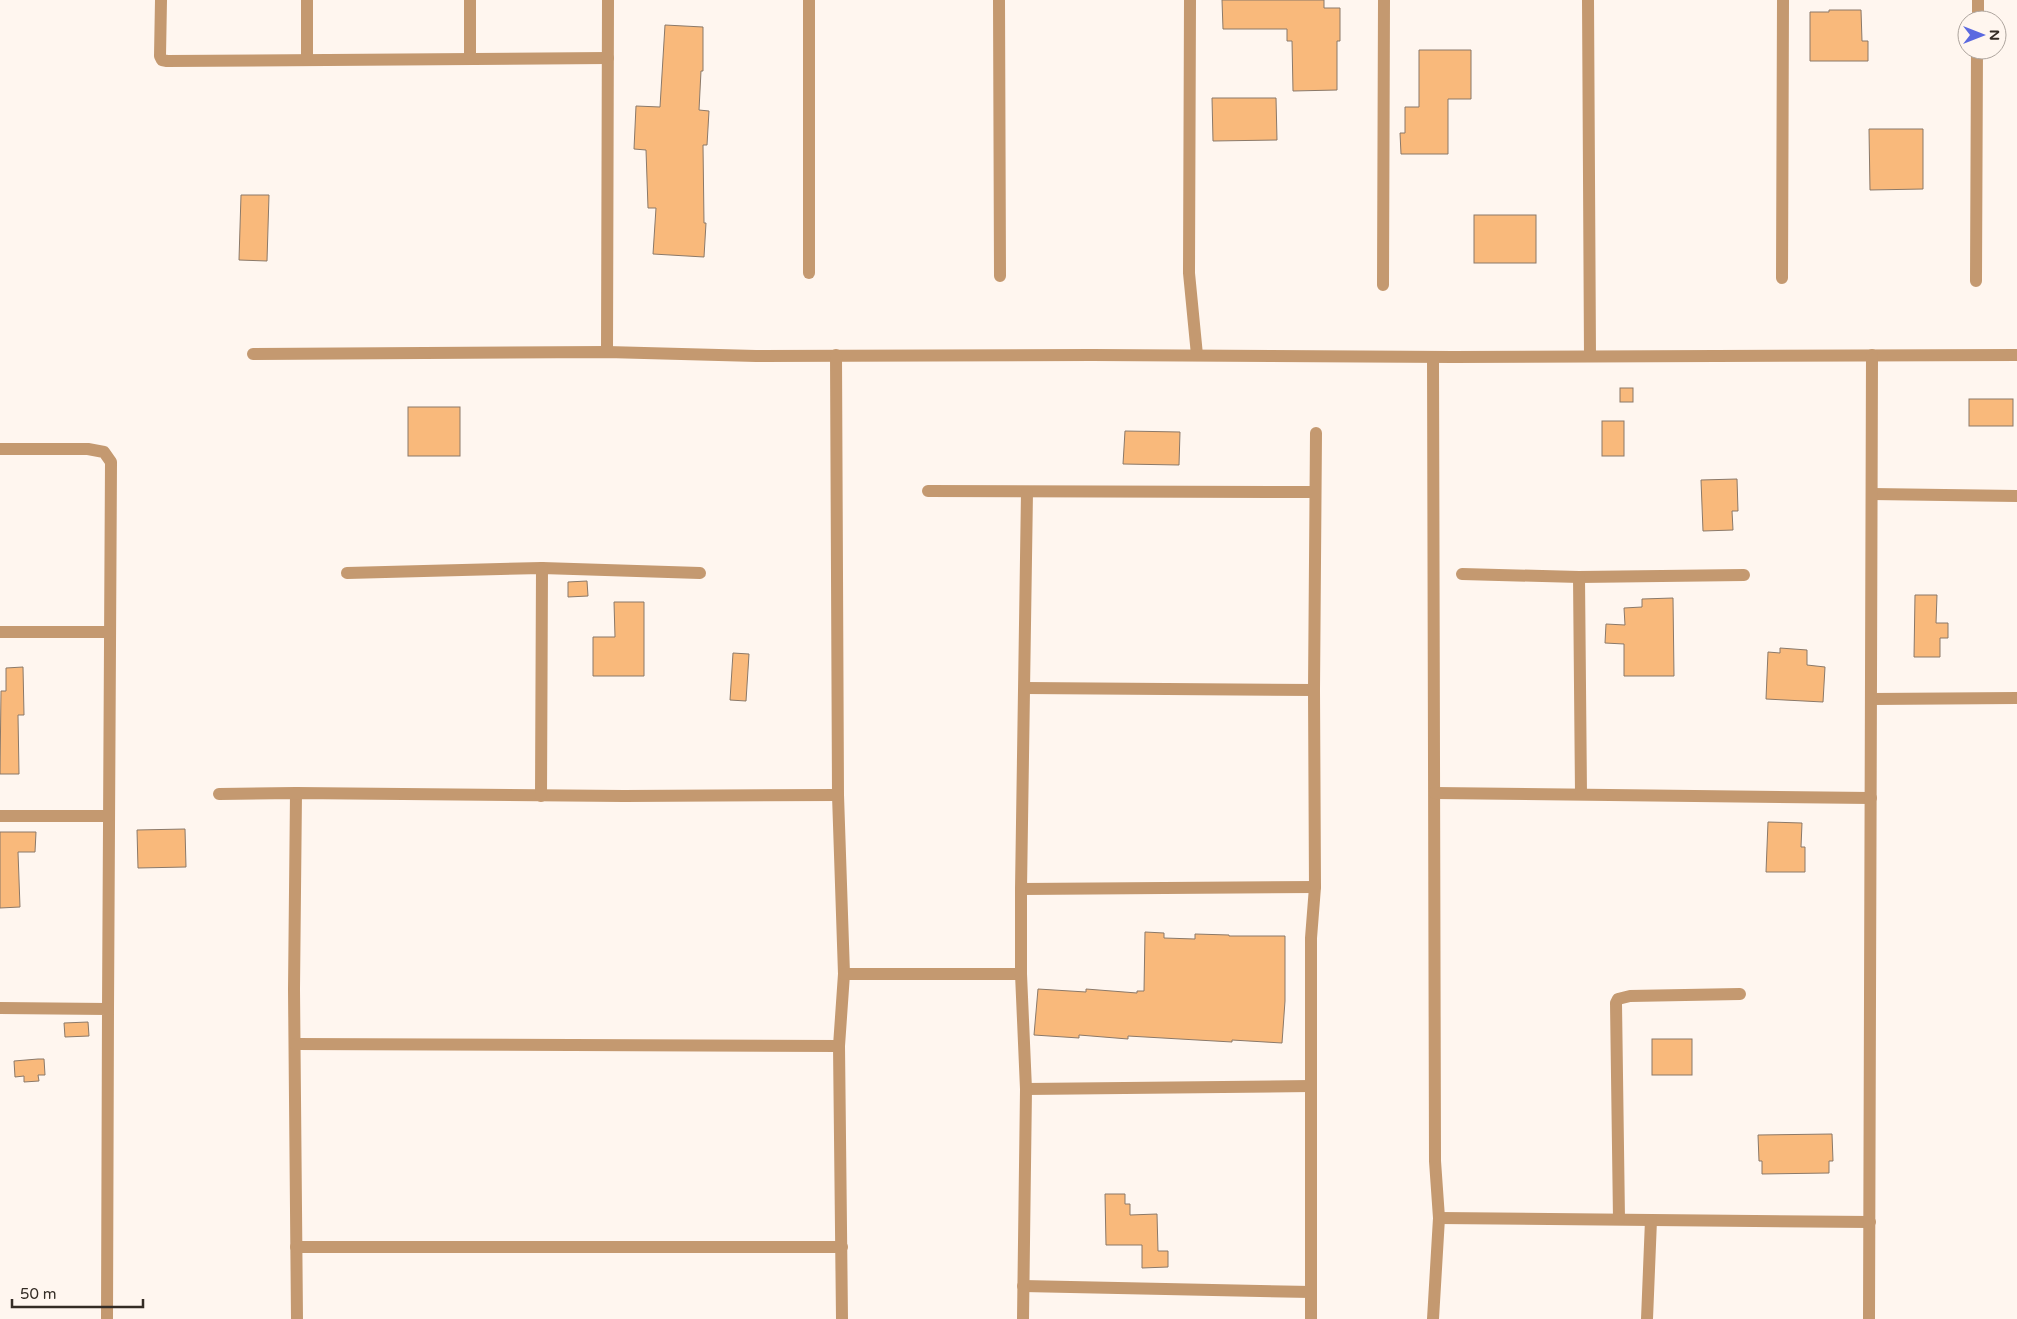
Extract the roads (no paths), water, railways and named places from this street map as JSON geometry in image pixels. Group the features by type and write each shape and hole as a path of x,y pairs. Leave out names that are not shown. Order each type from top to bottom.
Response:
{"street":[{"path":"161,0 160,56 162,60 166,61 608,58"},
{"path":"307,60 308,0"},
{"path":"470,0 470,59"},
{"path":"607,352 608,0"},
{"path":"809,0 809,273"},
{"path":"999,0 1000,276"},
{"path":"1190,0 1189,273 1197,355"},
{"path":"1383,286 1384,0"},
{"path":"1588,0 1590,356"},
{"path":"1782,278 1783,0"},
{"path":"1976,280 1977,60"},
{"path":"253,354 607,352 756,356 1197,355 1433,357 2017,355"},
{"path":"836,355 838,795 844,974 839,1046 842,1319"},
{"path":"1869,1319 1872,355"},
{"path":"1433,357 1435,1161 1439,1218 1433,1319"},
{"path":"1312,1319 1311,938 1315,887 1316,433"},
{"path":"0,449 88,448 104,452 111,462 107,1319"},
{"path":"928,491 1315,492"},
{"path":"1023,1319 1026,1089 1021,974 1021,889 1027,492"},
{"path":"1872,494 2017,496"},
{"path":"541,796 542,568"},
{"path":"347,573 542,568 700,573"},
{"path":"1462,574 1578,577 1744,575"},
{"path":"1578,577 1581,794"},
{"path":"0,632 110,632"},
{"path":"1025,688 1314,690"},
{"path":"1871,699 2017,698"},
{"path":"1435,792 1871,798"},
{"path":"296,793 297,1319"},
{"path":"219,794 838,795"},
{"path":"0,816 109,816"},
{"path":"1021,889 1315,887"},
{"path":"844,974 1021,974"},
{"path":"1619,1218 1616,1003 1618,999 1630,996 1740,994"},
{"path":"0,1008 108,1010"},
{"path":"295,1044 839,1046"},
{"path":"1026,1089 1311,1086"},
{"path":"1439,1218 1619,1218 1870,1222"},
{"path":"1647,1319 1651,1220"},
{"path":"296,1247 842,1248"},
{"path":"1024,1286 1311,1292"}]}
